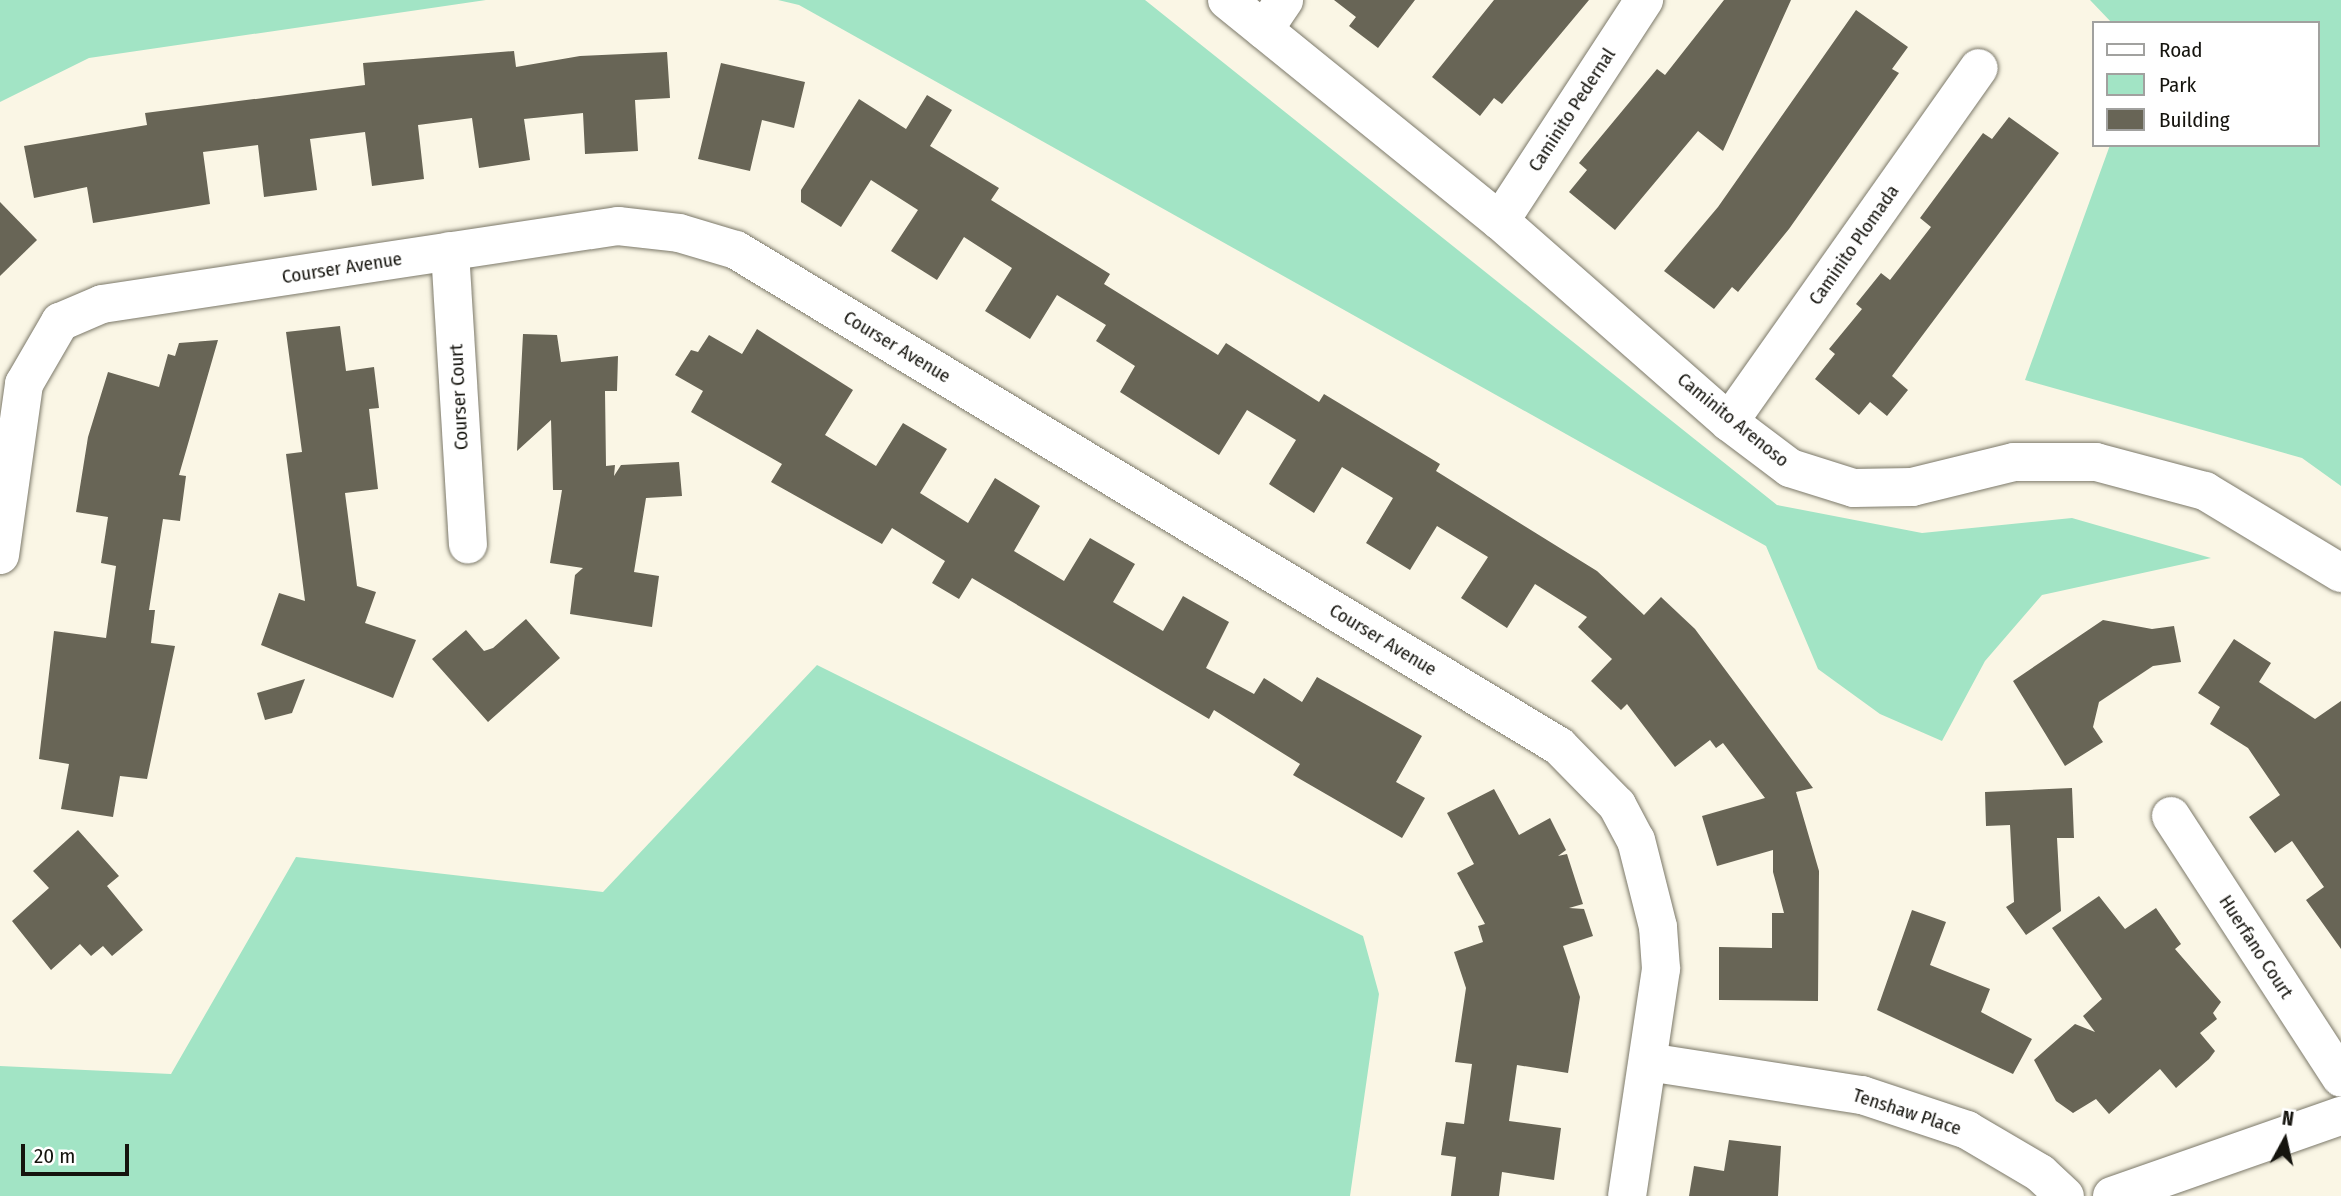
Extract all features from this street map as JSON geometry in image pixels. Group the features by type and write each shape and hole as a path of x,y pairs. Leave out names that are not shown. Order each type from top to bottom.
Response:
{"street":[{"name":"Caminito Arenoso","path":"1227,0 1274,15 1500,221 1729,422 1790,468 1854,488 1912,487 2014,462 2096,462 2205,491 2341,573"},
{"name":"Caminito Pedernal","path":"1500,221 1644,0"},
{"name":"Caminito Plomada","path":"1729,422 1979,68"},
{"name":"Courser Avenue","path":"0,555 24,384 61,322 102,304 618,226 680,233 736,250 1559,746 1617,805 1636,840 1660,948 1648,1062 1627,1196"},
{"name":"Courser Court","path":"450,251 467,544"},
{"name":"Huerfano Court","path":"2171,816 2341,1078"},
{"name":"Tenshaw Place","path":"1648,1062 1862,1095 1966,1130 2039,1173 2065,1196"},
{"path":"2112,1196 2341,1116"}],"green space":[{"path":"0,0 486,0 89,58 0,102"},
{"path":"778,0 1145,0 1777,505 1922,533 2072,518 2211,558 2042,595 1985,661 1942,741 1880,714 1818,669 1766,546 799,5"},
{"path":"2090,0 2341,0 2341,486 2302,458 2025,380 2109,147 2320,147 2320,21 2110,21"},
{"path":"817,665 1363,936 1379,994 1350,1196 0,1196 0,1066 171,1074 296,857 603,892"}],"building":[{"path":"1334,0 1415,0 1378,48 1349,26 1356,17"},
{"path":"1494,0 1589,0 1502,104 1494,98 1480,116 1432,77"},
{"path":"1724,0 1791,0 1723,151 1698,131 1615,230 1569,192 1587,170 1579,163 1657,69 1665,75"},
{"path":"1856,10 1908,47 1892,69 1899,73 1789,229 1738,292 1732,287 1714,309 1664,271 1718,207"},
{"path":"514,51 516,67 580,56 667,52 670,98 635,100 638,151 585,154 583,113 524,119 530,160 479,168 472,118 418,125 424,179 372,186 365,132 310,139 317,190 264,197 258,145 203,152 210,204 93,223 87,187 34,198 24,146 147,125 145,113 365,85 363,63"},
{"path":"721,63 805,82 794,128 762,120 750,171 698,159"},
{"path":"927,95 952,110 930,146 999,188 991,200 1110,274 1104,284 1218,355 1226,343 1319,402 1324,394 1440,464 1436,471 1597,571 1644,615 1661,597 1695,629 1813,788 1796,792 1819,871 1818,1001 1719,1000 1719,947 1772,948 1772,913 1784,913 1773,872 1773,850 1717,866 1702,816 1765,798 1723,743 1716,748 1710,740 1675,767 1627,704 1621,710 1591,681 1612,659 1578,627 1587,617 1535,584 1507,628 1461,598 1488,557 1437,526 1410,570 1366,543 1393,498 1342,467 1314,513 1269,484 1296,440 1247,410 1219,455 1120,392 1135,366 1096,341 1106,325 1057,295 1030,339 985,311 1012,268 964,237 937,280 891,251 918,210 871,180 841,227 801,202 801,190 859,99 906,129"},
{"path":"2009,117 2059,153 1892,376 1908,390 1887,416 1870,402 1859,415 1815,379 1835,354 1829,349 1862,309 1856,304 1881,273 1890,280 1931,227 1920,218 1983,133 1992,139"},
{"path":"0,202 37,240 0,276"},
{"path":"340,326 346,371 374,367 379,408 369,409 378,489 345,493 357,586 376,592 365,623 416,640 393,698 261,645 279,593 305,601 286,454 302,452 286,332"},
{"path":"757,329 853,390 825,435 876,466 903,423 947,449 920,493 968,523 995,478 1040,506 1014,551 1064,581 1090,538 1135,564 1113,602 1163,631 1183,596 1229,622 1206,668 1254,694 1264,678 1302,702 1317,677 1422,736 1396,782 1425,798 1402,838 1293,775 1300,764 1214,710 1209,719 972,578 959,599 932,583 945,561 892,528 882,544 771,482 782,464 691,412 703,391 675,375 691,350 698,352 709,335 742,354"},
{"path":"523,334 557,335 561,362 618,356 617,391 605,391 606,466 615,465 614,476 621,465 679,462 682,496 646,498 634,572 659,576 652,627 570,614 575,575 583,568 550,563 562,490 553,490 551,420 517,451"},
{"path":"218,340 179,475 186,476 180,521 163,519 149,610 155,610 151,643 175,646 147,779 120,776 113,817 61,809 69,764 39,759 54,631 106,638 116,566 101,563 108,517 76,512 88,437 108,372 159,387 168,354 175,356 179,343"},
{"path":"526,619 560,658 488,722 432,659 466,630 484,651 493,648"},
{"path":"2103,620 2152,629 2174,626 2181,662 2153,666 2099,702 2093,727 2103,742 2065,766 2013,681"},
{"path":"2234,639 2271,663 2259,682 2315,719 2341,701 2341,949 2306,900 2324,887 2292,841 2275,853 2249,817 2280,795 2248,748 2210,724 2220,707 2198,693"},
{"path":"305,679 292,713 265,720 257,693"},
{"path":"2072,788 2074,838 2057,838 2061,911 2026,935 2006,907 2014,902 2010,825 1986,826 1985,792"},
{"path":"1494,789 1519,835 1550,818 1566,850 1558,856 1567,854 1583,904 1569,908 1584,909 1593,936 1563,946 1580,997 1568,1073 1517,1065 1509,1121 1561,1128 1554,1180 1502,1172 1499,1196 1451,1196 1456,1157 1441,1155 1446,1122 1464,1124 1472,1064 1455,1062 1466,988 1454,952 1483,942 1478,926 1485,924 1457,873 1474,864 1447,813"},
{"path":"78,830 119,876 107,886 143,930 112,956 103,946 91,956 80,944 51,970 12,921 49,888 33,871"},
{"path":"2099,896 2125,929 2156,908 2181,944 2175,949 2221,1002 2213,1013 2217,1019 2200,1033 2215,1051 2176,1088 2160,1069 2109,1114 2096,1099 2073,1113 2056,1101 2034,1060 2075,1024 2095,1032 2083,1016 2102,999 2052,928"},
{"path":"1912,910 1946,922 1930,965 1990,989 1981,1012 2032,1039 2013,1074 1877,1010"},
{"path":"1729,1140 1781,1146 1778,1196 1689,1196 1694,1166 1724,1171"}]}
